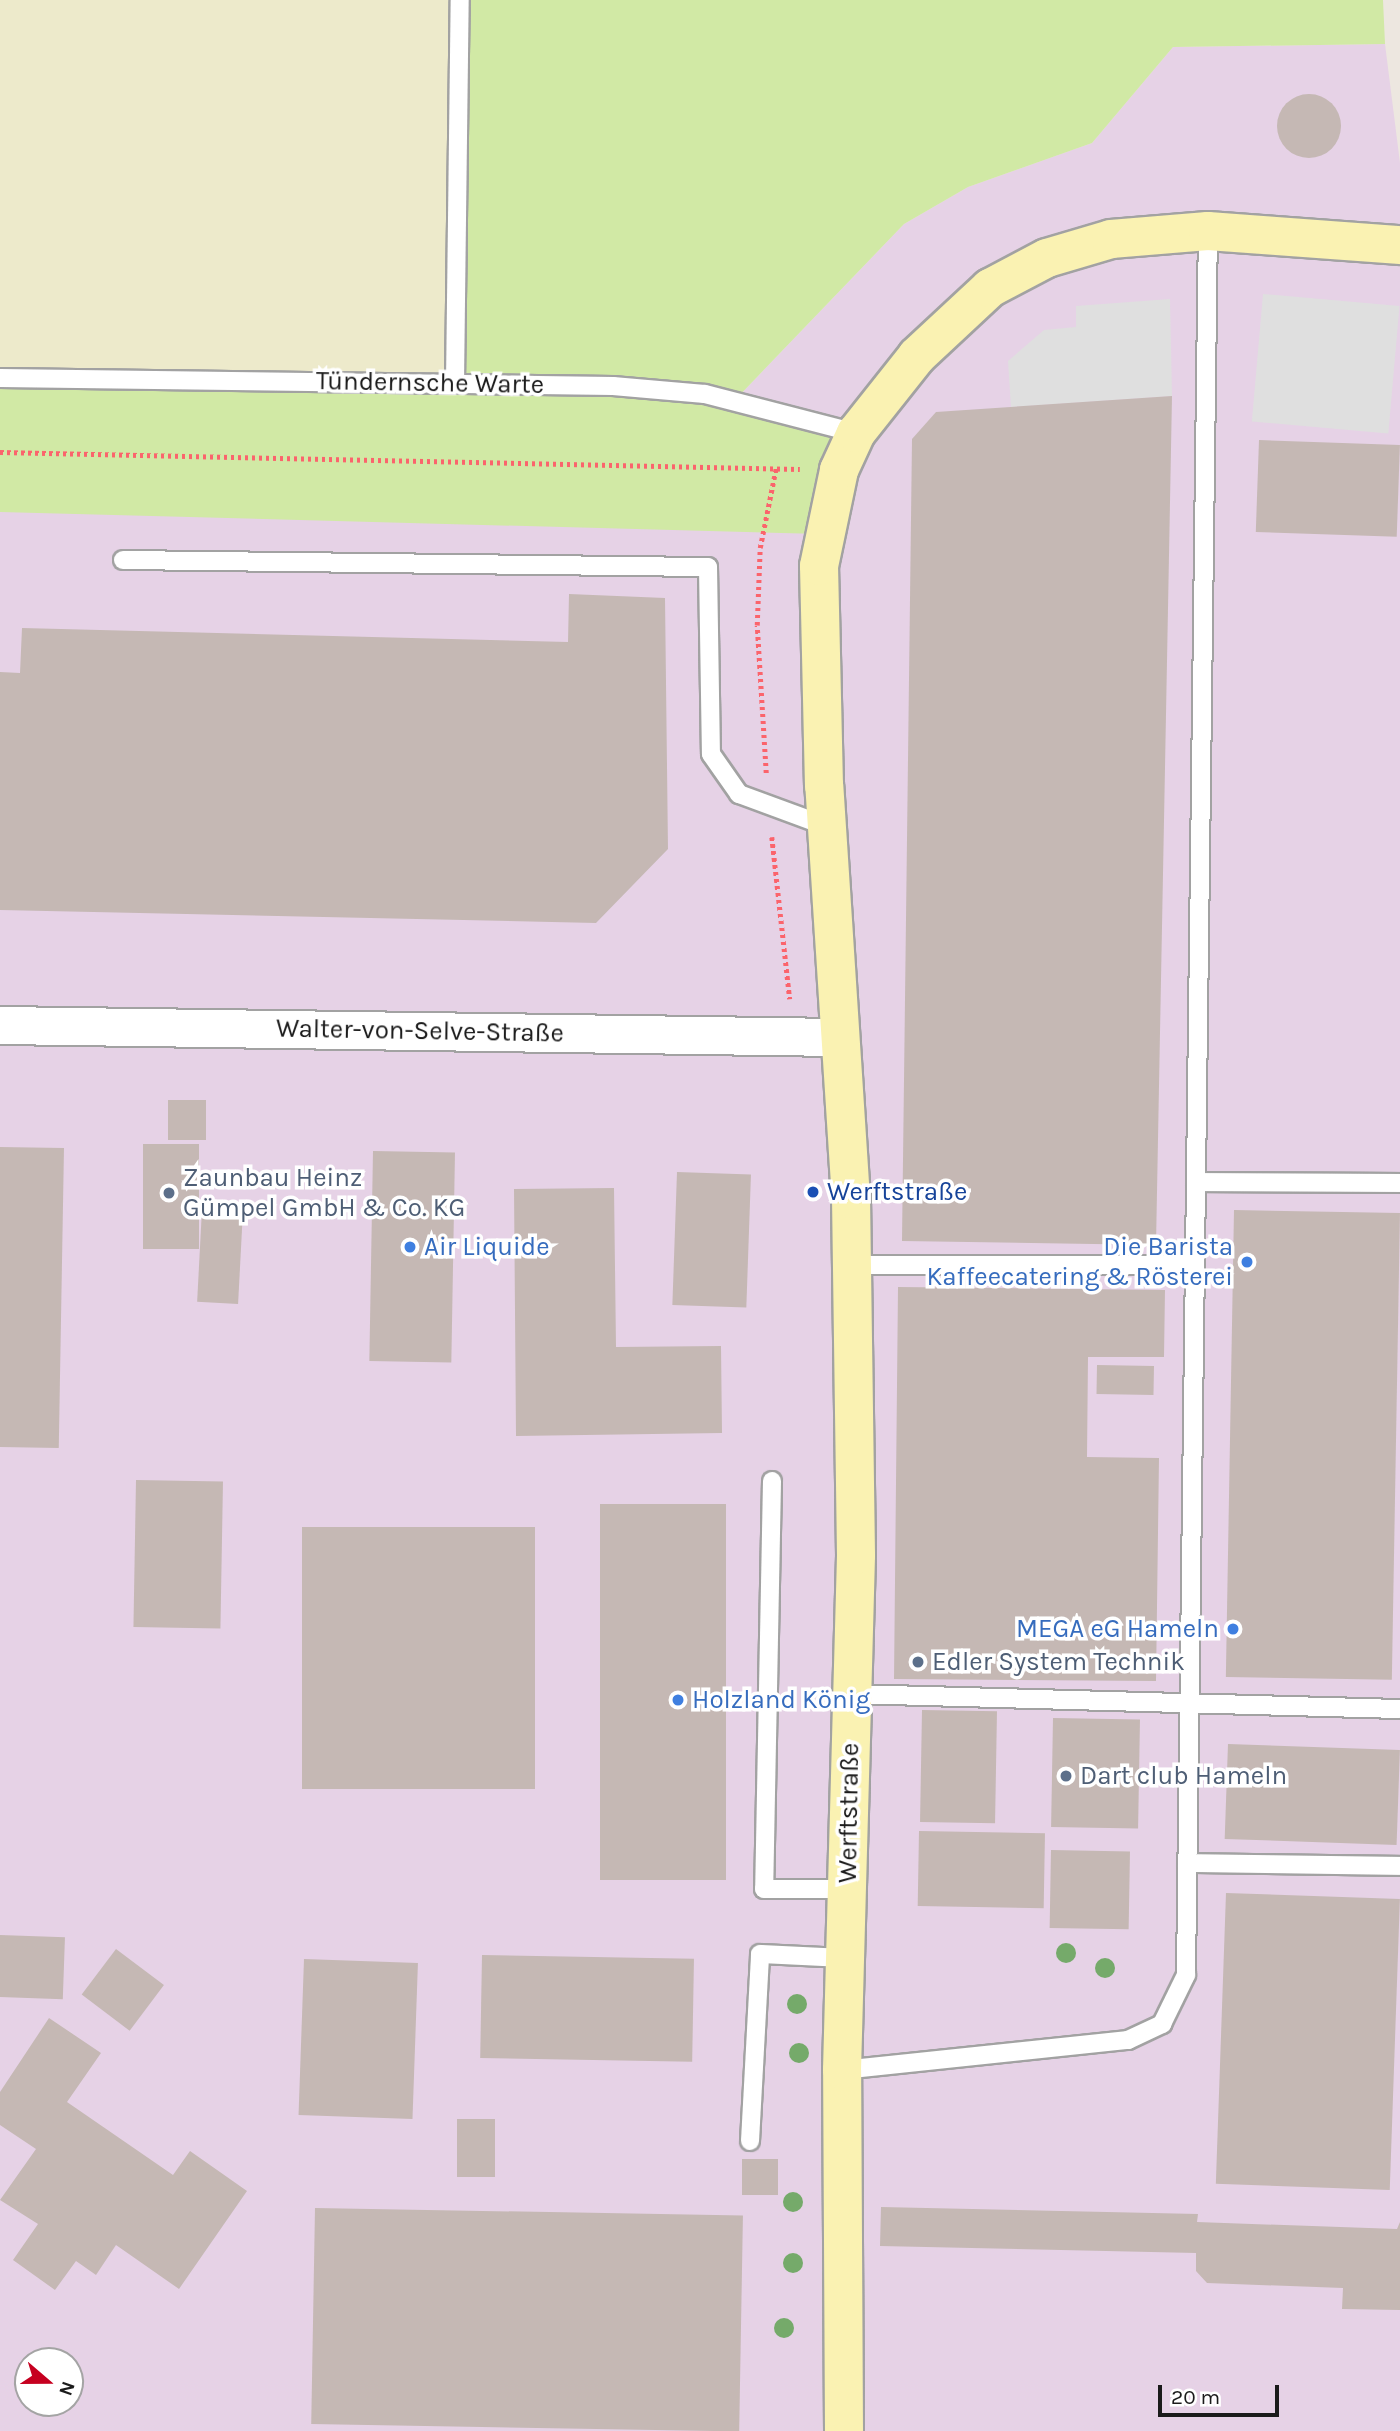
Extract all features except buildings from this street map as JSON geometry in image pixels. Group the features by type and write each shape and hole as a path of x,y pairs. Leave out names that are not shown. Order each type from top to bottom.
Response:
{"street":[{"name":"Werftstraße","path":"844,2431 842,2070 852,1694 852,1265 826,825 819,566 839,470 856,433 917,356 989,288 1047,258 1111,239 1208,231 1400,245"},
{"name":"Walter-von-Selve-Straße","path":"0,1025 840,1037"}],"lane":[{"path":"455,383 460,0"},
{"path":"842,2070 1128,2040 1162,2024 1186,1975 1208,231"},
{"name":"Tündernsche Warte","path":"0,378 455,383 705,394 856,433"},
{"path":"123,560 708,568 711,754 739,794 826,825"},
{"path":"1196,1182 1400,1183"},
{"path":"852,1265 1195,1265"},
{"path":"772,1481 764,1889 847,1889"},
{"path":"852,1694 1400,1709"},
{"path":"1187,1863 1400,1866"},
{"path":"750,2141 760,1954 845,1958"}],"path":[{"path":"0,452 839,470"},
{"path":"776,468 760,548 757,625 768,804 795,1037"}],"shaded area":[{"path":"0,0 460,0 460,378 0,378"},
{"path":"1385,44 1400,163 1400,2431 0,2431 0,400 734,401 904,224 968,187 1092,143 1173,47"},
{"path":"1263,294 1399,306 1388,433 1252,422"},
{"path":"1170,299 1172,396 1011,407 1008,361 1044,330 1076,327 1076,306"}],"green space":[{"path":"460,0 1383,0 1385,44 1173,47 1092,143 968,187 904,224 734,401 455,383"},
{"path":"0,381 455,386 704,397 851,436 821,534 0,512"}],"place":[{"name":"Werftstraße","path":"813,1192"},
{"name":"Zaunbau Heinz Gümpel GmbH & Co. KG","path":"169,1193"},
{"name":"Air Liquide","path":"410,1247"},
{"name":"Die Barista Kaffeecatering & Rösterei","path":"1247,1262"},
{"name":"MEGA eG Hameln","path":"1233,1629"},
{"name":"Edler System Technik","path":"918,1662"},
{"name":"Holzland König","path":"678,1700"},
{"name":"Dart club Hameln","path":"1066,1776"}]}
